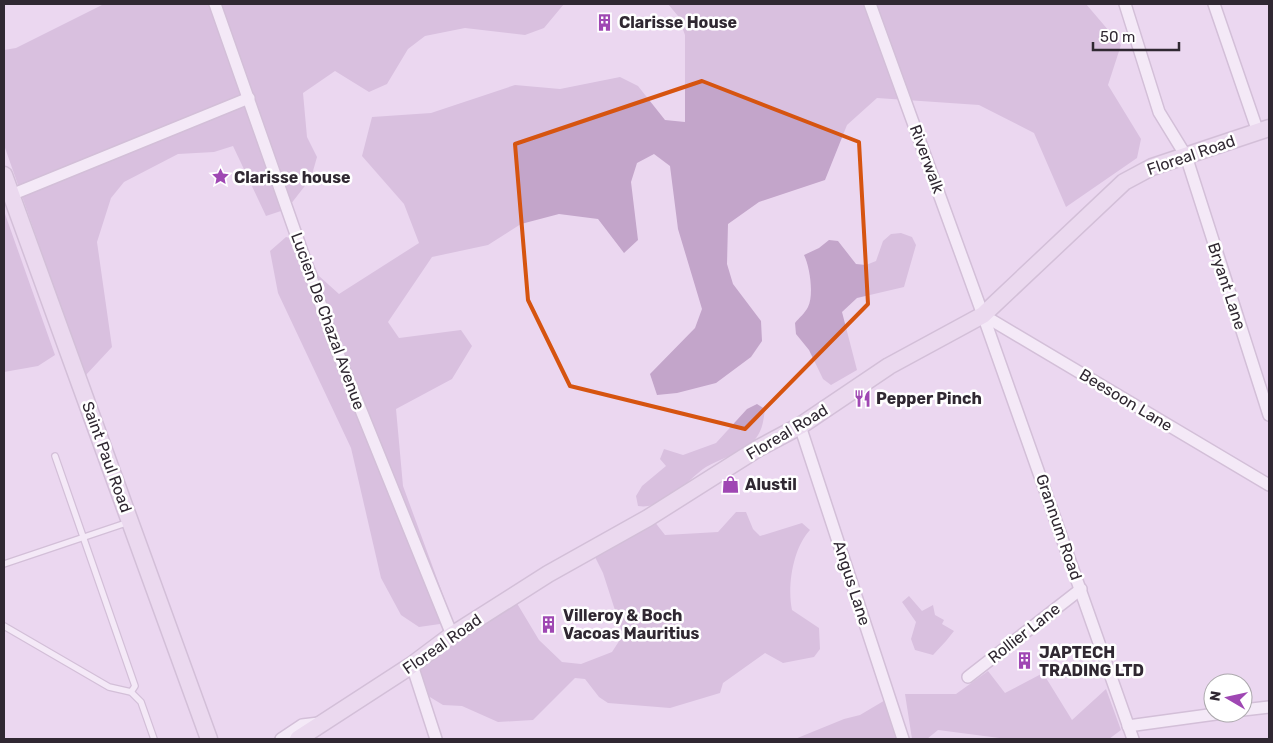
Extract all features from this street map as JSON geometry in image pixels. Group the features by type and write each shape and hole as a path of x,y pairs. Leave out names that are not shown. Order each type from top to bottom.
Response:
{"main road":[{"name":"Floreal Road","path":"298,739 412,665 452,635 548,574 648,518 757,449 800,426 889,366 983,314 1124,182 1152,167 1264,130"},
{"name":"Saint Paul Road","path":"4,175 209,739"}],"street":[{"name":"Lucien De Chazal Avenue","path":"215,4 337,350 452,635"},
{"name":"Riverwalk","path":"870,4 983,314"},
{"name":"Bryant Lane","path":"1125,4 1159,112 1186,156 1269,415"},
{"path":"1214,4 1264,130"},
{"path":"11,195 249,98"},
{"name":"Beesoon Lane","path":"983,314 1269,485"},
{"name":"Grannum Road","path":"983,314 1081,590 1130,735"},
{"name":"Angus Lane","path":"800,426 903,739"},
{"name":"Rollier Lane","path":"968,677 1081,590"},
{"path":"412,665 436,739"},
{"path":"196,700 205,712 215,739"},
{"path":"1253,709 1269,707"},
{"path":"1130,735 1203,718"},
{"path":"280,739 302,725 324,722"}],"lane":[{"path":"55,456 135,686 131,692"},
{"path":"4,564 131,521"},
{"path":"4,626 109,687 131,692 140,702 154,739"}],"highlighted area":[{"path":"702,81 859,142 868,304 745,429 570,386 528,300 515,144"}],"shaded area":[{"path":"104,4 564,4 544,28 525,35 465,28 425,36 408,49 387,84 369,92 335,71 303,93 307,137 317,157 311,178 287,209 266,216 233,146 214,152 178,154 124,182 111,198 97,242 112,347 85,376 4,145 4,50 16,48"},
{"path":"668,4 1086,4 1121,45 1108,85 1141,139 1137,158 1066,207 1034,133 979,105 877,98 847,125 825,180 759,202 728,224 727,264 733,284 761,321 762,341 751,357 716,383 677,393 657,395 650,374 695,328 702,309 678,229 670,166 654,154 637,163 631,182 638,240 624,253 598,219 559,214 521,224 488,245 432,257 388,322 399,338 461,330 472,346 452,379 396,409 403,486 446,603 447,623 419,627 401,615 381,578 351,448 278,293 270,251 286,237 304,241 319,276 339,294 419,243 404,204 362,156 372,117 431,113 515,85 560,89 620,77 638,86 665,120 685,122 685,35 678,16"},
{"path":"4,211 55,355 38,366 4,372"},
{"path":"901,233 912,237 916,245 904,287 857,298 842,312 857,370 831,385 823,379 809,350 796,334 795,323 807,309 811,296 809,274 804,255 819,248 829,240 838,241 856,264 866,265 876,261 883,241 891,234"},
{"path":"757,404 765,409 763,424 760,432 751,444 741,451 706,467 675,493 658,504 638,506 636,496 642,486 666,466 660,459 664,449 683,455 716,443 747,409"},
{"path":"736,512 746,512 753,529 760,536 802,523 810,530 799,547 793,568 790,590 792,610 819,628 820,649 814,657 783,663 765,653 723,683 720,693 670,708 608,703 599,697 585,679 575,678 533,720 498,722 462,706 443,705 420,691 416,669 515,600 539,640 562,662 581,664 612,652 623,635 603,573 593,553 654,521 665,535 718,532"},
{"path":"909,596 922,611 933,605 935,615 944,620 942,624 954,631 933,655 915,650 911,639 916,622 902,602"},
{"path":"988,671 1005,693 1043,673 1072,720 1106,689 1121,730 1109,739 1007,739 938,730 927,739 912,739 905,694 956,694"},
{"path":"887,699 900,739 795,739 844,719 860,715"}],"place":[{"name":"Clarisse House","path":"605,22"},
{"name":"Clarisse house","path":"220,177"},
{"name":"Pepper Pinch","path":"862,398"},
{"name":"Alustil","path":"731,484"},
{"name":"Villeroy & Boch Vacoas Mauritius","path":"549,624"},
{"name":"JAPTECH TRADING LTD","path":"1025,661"}]}
